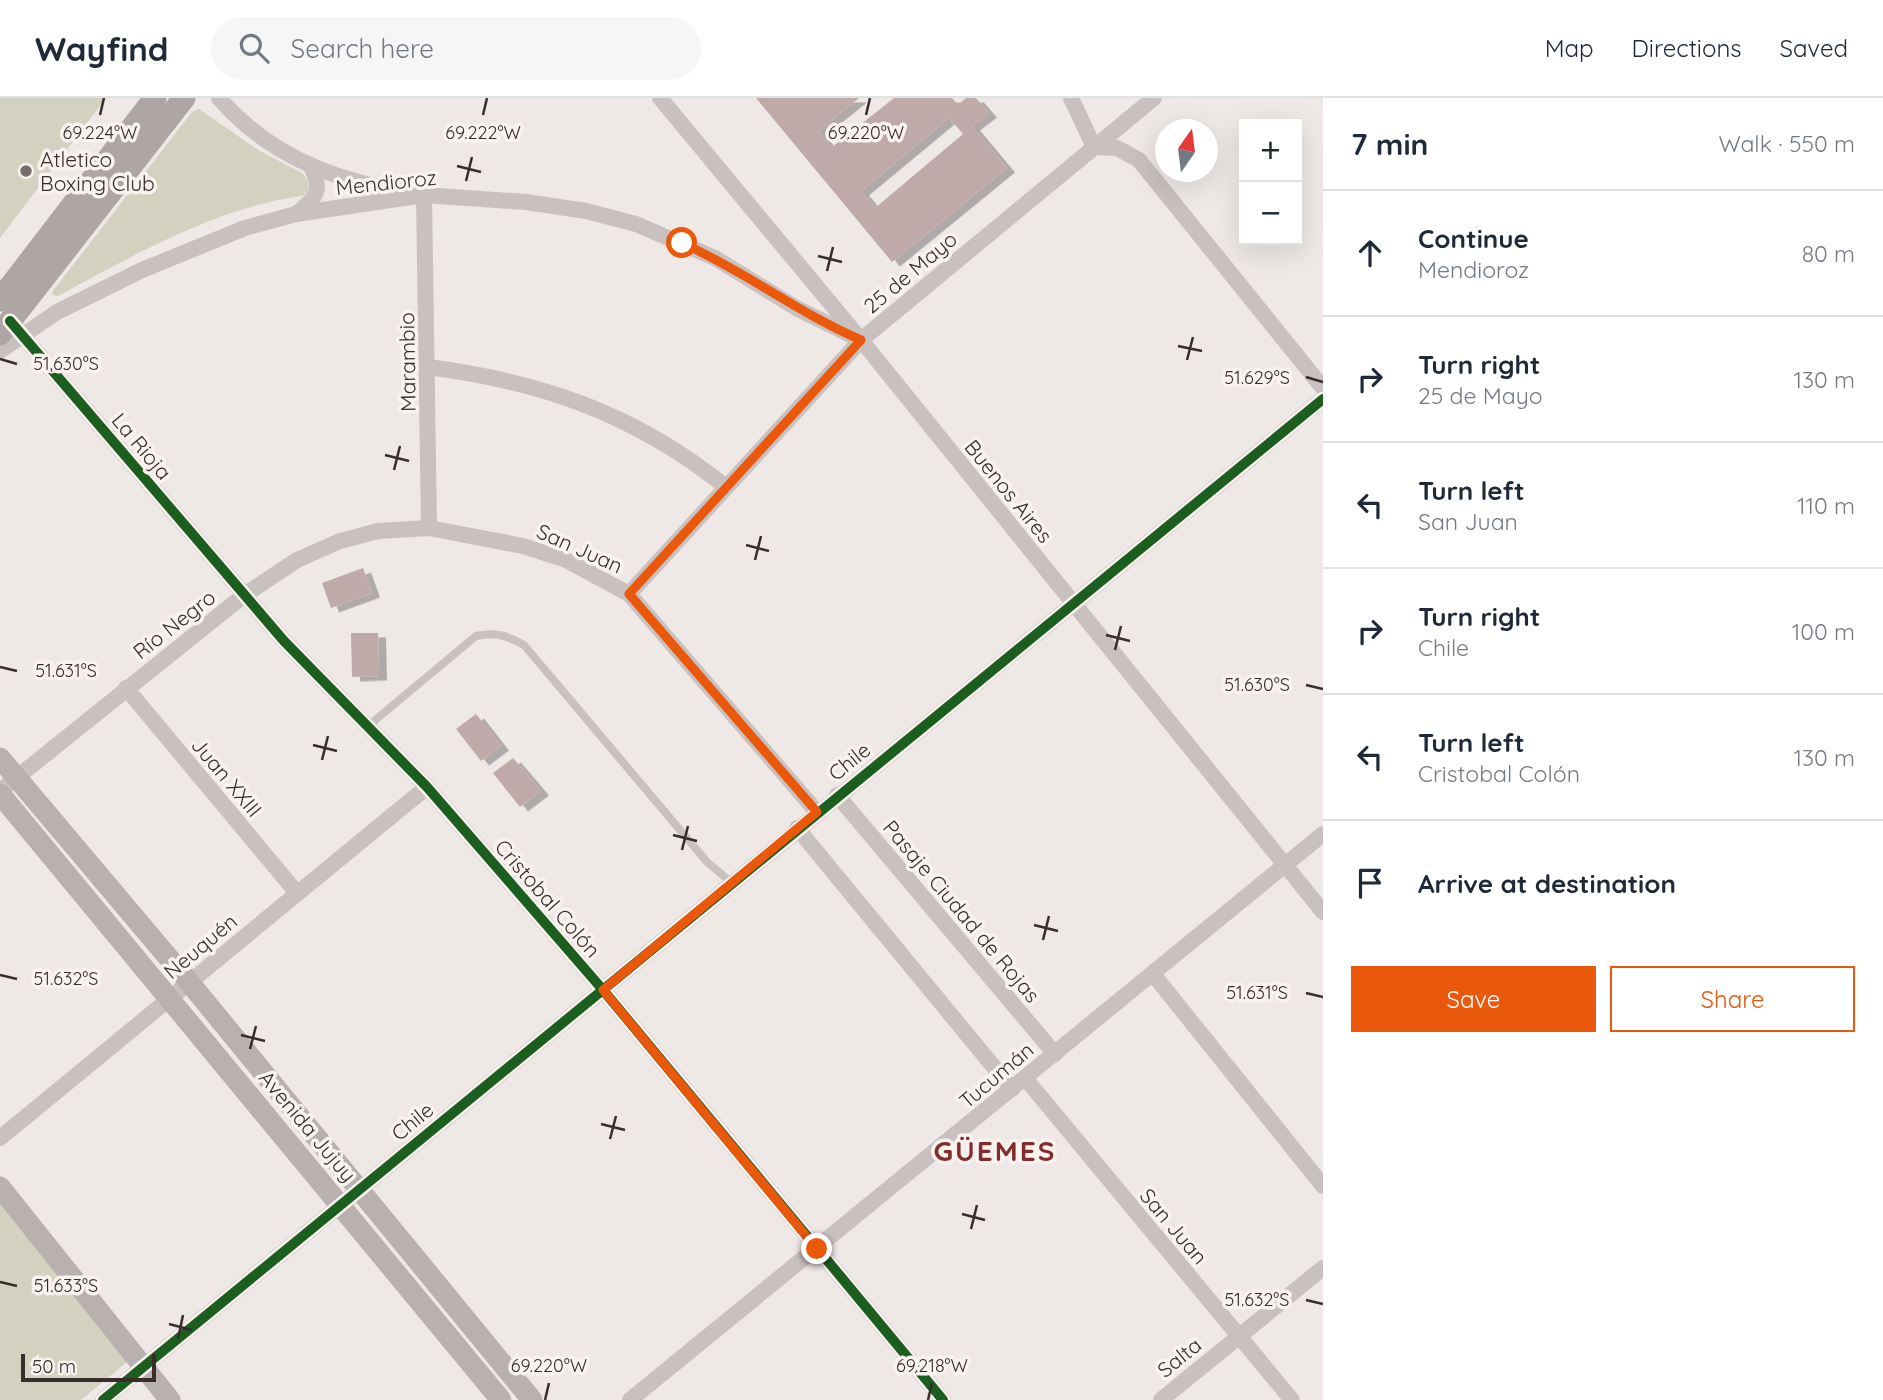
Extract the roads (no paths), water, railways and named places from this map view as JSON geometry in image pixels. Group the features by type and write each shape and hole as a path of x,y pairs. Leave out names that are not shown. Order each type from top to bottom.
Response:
{"main road":[{"path":"0,300 155,98"},
{"path":"11,330 184,98"}],"street":[{"path":"219,98 250,128 311,166 372,187 424,195"},
{"name":"Buenos Aires","path":"660,98 861,340 1323,912"},
{"path":"1072,98 1094,147 1117,148 1139,160 1323,388"},
{"name":"25 de Mayo","path":"629,594 861,340 1154,98"},
{"path":"296,214 316,196 317,186 311,166"},
{"name":"Mendioroz","path":"0,351 11,330 57,312 154,265 245,228 296,214 424,195 526,202 586,211 636,224 715,258 821,323 861,340"},
{"name":"Marambio","path":"424,195 429,528"},
{"name":"La Rioja","path":"11,330 243,596"},
{"path":"428,367 485,374 544,389 612,414 668,443 726,487"},
{"name":"Chile","path":"103,1400 1323,399"},
{"name":"San Juan","path":"243,596 297,560 340,541 378,531 429,528 472,534 544,553 605,578 629,594 817,812"},
{"name":"Río Negro","path":"6,788 126,688 243,596"},
{"name":"Cristobal Colón","path":"243,596 427,787 603,990 943,1400"},
{"name":"Juan XXIII","path":"126,688 297,893"},
{"name":"Avenida Jujuy","path":"0,758 6,788 171,998 500,1400"},
{"name":"Neuquén","path":"0,1138 427,787"},
{"name":"Avenida Jujuy","path":"6,788 189,982 532,1400"},
{"name":"Pasaje Ciudad de Rojas","path":"838,795 1055,1054"},
{"name":"San Juan","path":"797,828 1292,1400"},
{"name":"Tucumán","path":"630,1400 1323,834"},
{"path":"1153,974 1323,1186"},
{"path":"0,1187 170,1400"},
{"name":"Salta","path":"1161,1400 1323,1268"}],"lane":[{"path":"368,726 475,636 492,632 508,636 524,645 707,862 732,883"}],"place":[{"name":"Atletico Boxing Club","path":"26,171"}],"district":[{"name":"GÜEMES","path":"995,1150"}]}
